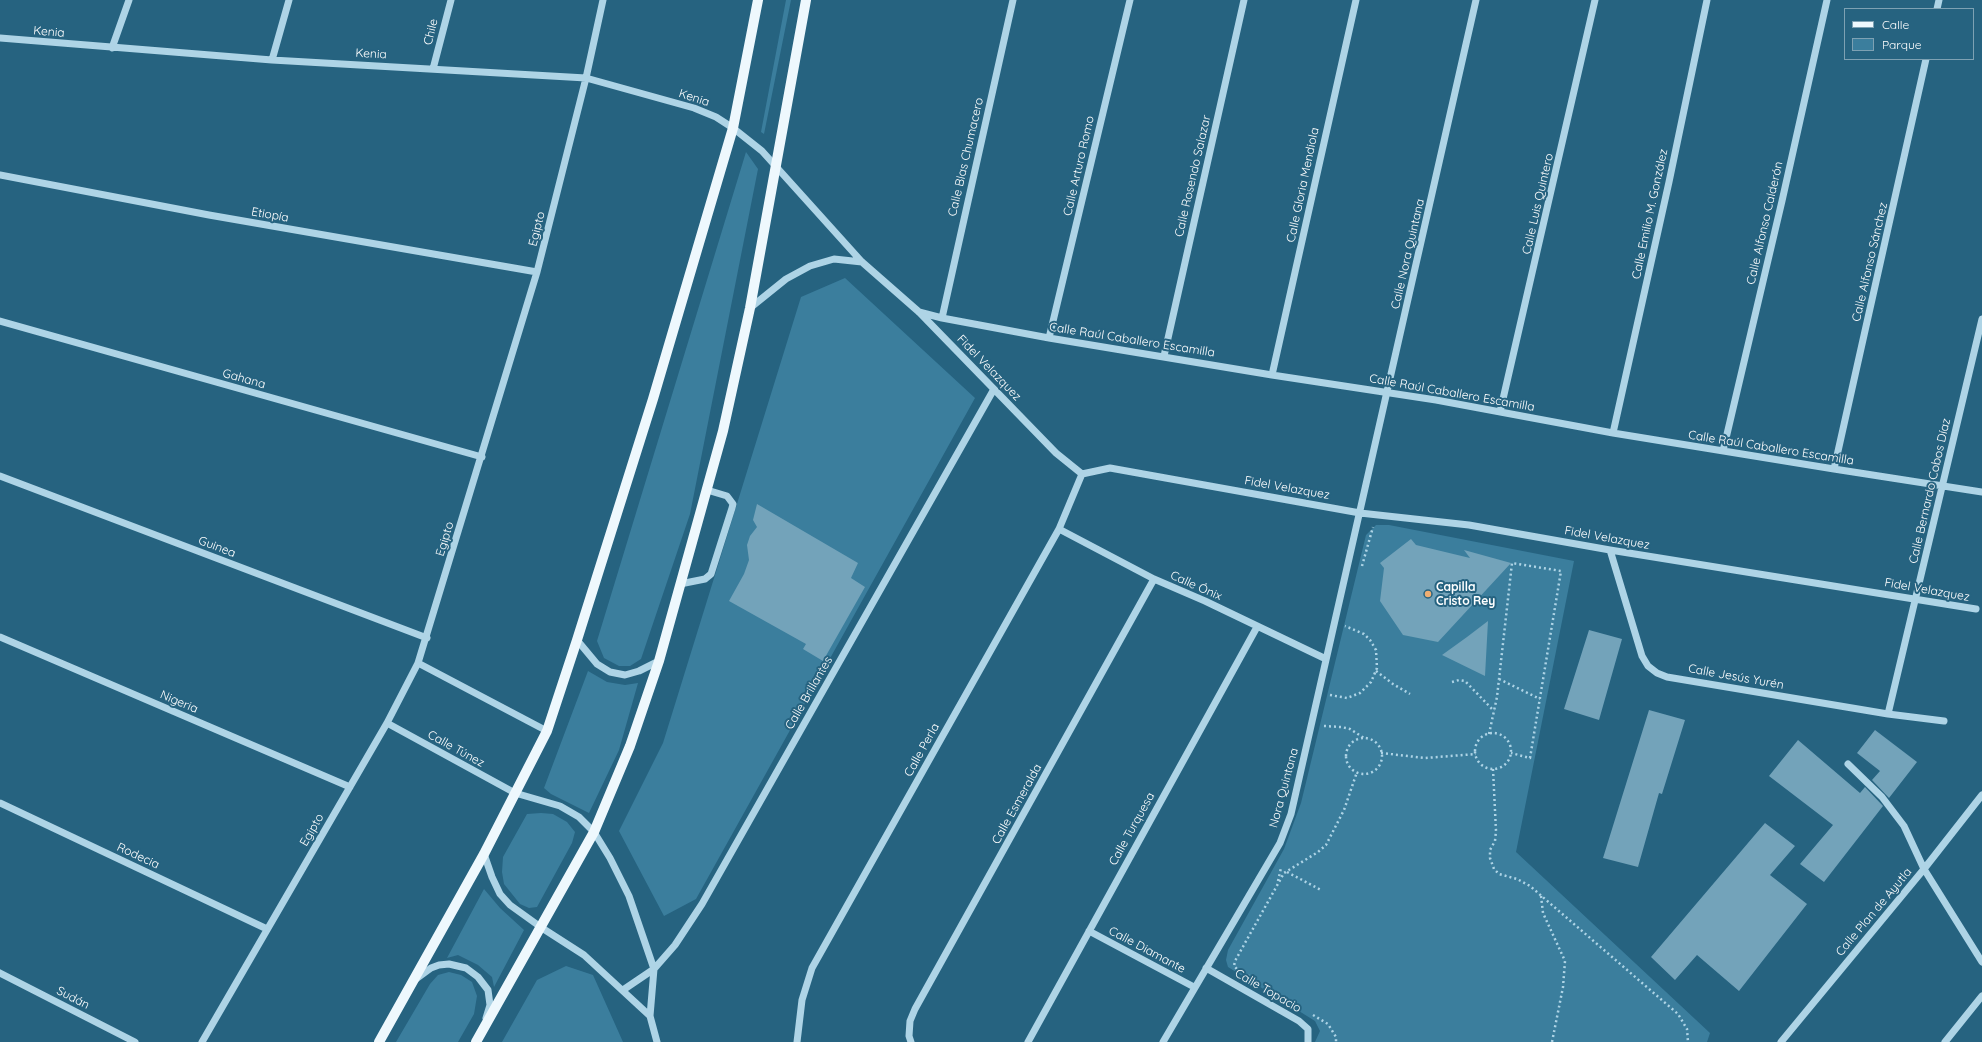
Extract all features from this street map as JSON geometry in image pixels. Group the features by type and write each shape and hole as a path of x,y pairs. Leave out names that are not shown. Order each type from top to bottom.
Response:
{"main road":[{"path":"379,1042 484,854 546,731 577,640 653,399 733,128 758,0"},
{"path":"476,1042 542,928 594,832 630,746 659,661 723,431 750,308 806,0"}],"street":[{"path":"112,48 129,0"},
{"path":"272,60 289,0"},
{"name":"Chile","path":"433,69 451,0"},
{"name":"Egipto","path":"202,1042 387,724 418,663 427,638 537,272 586,78 603,0"},
{"name":"Calle Blas Chumacero","path":"942,318 1013,0"},
{"name":"Calle Arturo Romo","path":"1049,338 1130,0"},
{"name":"Calle Rosendo Salazar","path":"1164,356 1244,0"},
{"name":"Calle Gloria Mendiola","path":"1272,375 1356,0"},
{"name":"Calle Nora Quintana","path":"1360,513 1476,0"},
{"name":"Calle Luis Quintero","path":"1500,412 1595,0"},
{"name":"Calle Emilio M. González","path":"1613,433 1669,182 1707,0"},
{"name":"Calle Alfonso Calderón","path":"1723,451 1827,0"},
{"name":"Kenia","path":"0,38 272,60 586,78 694,108 716,117 733,128"},
{"name":"Calle Alfonso Sánchez","path":"1834,469 1926,60"},
{"name":"Fidel Velazquez","path":"733,128 752,143 775,166 862,262 919,312 1056,453 1082,474 1110,468 1360,513 1469,525 1610,550 1916,598 1976,609"},
{"name":"Etiopía","path":"0,175 209,215 537,272"},
{"path":"750,308 786,279 810,266 834,259 862,262"},
{"name":"Calle Raúl Caballero Escamilla","path":"919,312 942,318 1049,338 1500,412 1613,433 1982,492"},
{"name":"Calle Bernardo Cobos Díaz","path":"1888,714 1982,319"},
{"name":"Gahana","path":"0,321 482,457"},
{"name":"Calle Brillantes","path":"623,990 654,969 675,945 702,904 994,390"},
{"name":"Calle Perla","path":"797,1042 802,1000 812,968 1059,529 1082,474"},
{"name":"Guinea","path":"0,476 427,638"},
{"path":"680,584 705,578 710,574 732,508 733,504 726,496 707,490"},
{"name":"Nora Quintana","path":"1163,1042 1283,836 1291,814 1360,513"},
{"name":"Calle Ónix","path":"1059,529 1154,580 1205,601 1326,659"},
{"name":"Calle Jesús Yurén","path":"1610,550 1642,656 1648,666 1657,673 1888,714 1944,721"},
{"name":"Calle Esmeralda","path":"911,1042 909,1036 910,1021 915,1009 1154,580"},
{"name":"Calle Turquesa","path":"1028,1042 1257,627"},
{"name":"Nigeria","path":"0,637 350,787"},
{"path":"577,640 597,664 610,672 625,675 639,672 659,661"},
{"path":"418,663 546,731"},
{"name":"Calle Túnez","path":"387,724 515,793 560,806 579,817 594,832 629,896 654,969"},
{"path":"1848,764 1882,797 1904,826 1924,869 1982,962"},
{"name":"Calle Plan de Ayutla","path":"1781,1042 1924,869 1982,795"},
{"name":"Rodecia","path":"0,803 267,929"},
{"path":"484,854 500,894 510,905 584,955 650,1016"},
{"name":"Calle Diamante","path":"1089,931 1194,988"},
{"path":"414,980 431,968 439,965 449,964 466,968 478,978 488,990 490,1005 483,1030"},
{"name":"Calle Topacio","path":"1206,968 1299,1021 1308,1029 1308,1042"},
{"path":"654,969 650,1016 658,1042"},
{"name":"Sudán","path":"0,973 135,1042"},
{"path":"1945,1042 1982,996"}],"path":[{"path":"1489,734 1499,679 1512,563 1561,571 1530,758 1511,753"},
{"path":"1327,695 1353,697 1365,690 1376,671 1376,650 1370,640 1364,634 1344,626"},
{"path":"1376,671 1393,684 1410,694"},
{"path":"1499,679 1540,699"},
{"path":"1452,682 1459,680 1466,681 1494,711"},
{"path":"1319,726 1350,729 1364,739"},
{"path":"1489,734 1503,736 1510,745 1511,753 1507,762 1502,766 1493,769 1484,766 1479,762 1476,754 1477,745 1480,739 1489,734"},
{"path":"1364,739 1374,741 1378,745 1381,753 1380,763 1373,771 1364,774 1357,772 1350,766 1346,754 1351,744 1356,740 1364,739"},
{"path":"1381,753 1425,758 1476,754"},
{"path":"1493,769 1496,831 1495,841 1490,850 1491,864 1499,874 1524,882 1678,1014 1687,1029 1688,1042"},
{"path":"1257,981 1237,969 1234,966 1235,961 1278,882 1287,872 1318,852 1326,845 1344,810 1357,772"},
{"path":"1287,872 1321,890"},
{"path":"1540,896 1543,913 1564,961 1564,987 1552,1042"},
{"path":"1310,1013 1328,1024 1336,1037 1336,1042"}],"green space":[{"path":"786,0 791,0 764,134 761,132"},
{"path":"746,152 758,169 690,514 641,659 630,666 619,666 604,658 597,641"},
{"path":"845,278 975,398 696,899 664,916 619,831 663,743 801,297"},
{"path":"1376,525 1389,525 1574,561 1516,852 1710,1033 1707,1042 1315,1042 1320,1031 1315,1021 1228,967 1226,960 1228,950 1284,849 1301,803 1366,535"},
{"path":"588,671 607,682 625,685 638,683 619,750 589,813 551,794 544,788"},
{"path":"527,814 553,814 567,822 575,832 572,843 537,907 529,908 520,904 504,884 502,872 503,857"},
{"path":"484,889 500,908 524,930 494,987 492,977 478,965 458,955 447,958"},
{"path":"566,966 593,975 623,1042 502,1042 537,980"},
{"path":"449,972 461,975 472,982 477,996 474,1014 458,1042 396,1042 430,984 438,975"}],"building":[{"path":"757,504 858,563 851,578 865,587 823,661 803,649 806,644 729,601 744,574 749,560 747,545 750,536 757,527 753,520"},
{"name":"Capilla Cristo Rey","path":"1411,539 1416,545 1470,558 1464,550 1511,563 1438,642 1403,635 1380,601 1384,568 1380,563"},
{"path":"1488,621 1485,676 1442,655 1467,637"},
{"path":"1589,630 1622,639 1599,720 1564,709"},
{"path":"1649,710 1685,720 1662,794 1659,793 1638,867 1603,858"},
{"path":"1875,730 1917,762 1889,798 1872,780 1880,771 1857,753"},
{"path":"1798,740 1860,793 1865,787 1883,806 1824,882 1800,864 1833,825 1769,776"},
{"path":"1765,823 1795,846 1770,875 1807,904 1739,991 1697,955 1675,980 1651,957"}],"place":[{"name":"Capilla Cristo Rey","path":"1428,594"}]}
